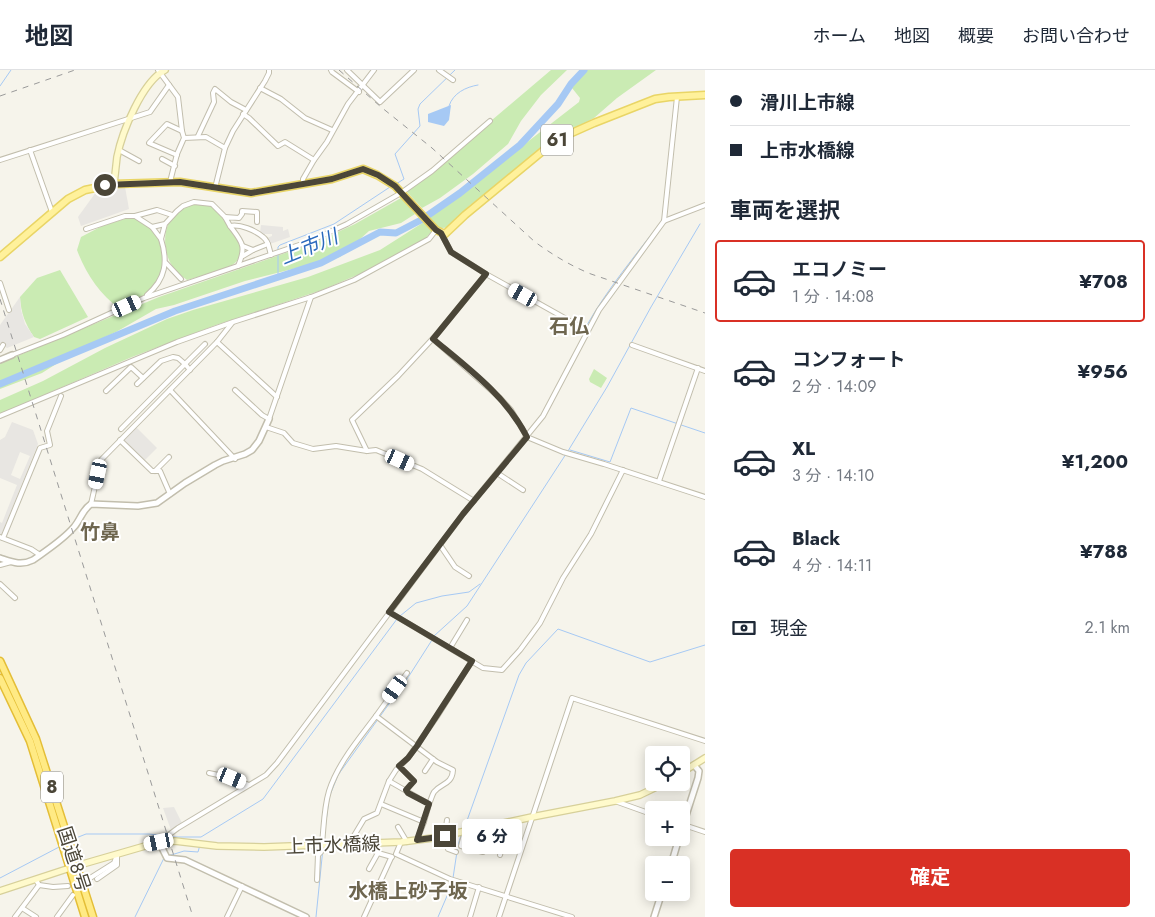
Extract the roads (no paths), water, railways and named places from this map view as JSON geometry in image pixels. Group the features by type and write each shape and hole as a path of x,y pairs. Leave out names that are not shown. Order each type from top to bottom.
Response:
{"highway":[{"name":"国道8号","path":"0,661 36,739 73,867 85,917"},
{"name":"国道8号","path":"0,678 30,741 73,867 93,917"}],"main road":[{"path":"114,184 119,150 131,118 144,91 161,71"},
{"name":"61","path":"438,232 445,234 451,230 465,215 556,140 636,106 655,100 678,96 705,95"},
{"path":"0,257 76,194 96,187 114,184 170,182 251,193 332,179 363,169 389,182 438,232"},
{"path":"690,767 705,758"},
{"name":"上市水橋線","path":"0,891 38,883 73,867 159,842 175,841 240,847 404,842 445,836 532,816 615,801 648,791"}],"street":[{"path":"331,70 359,92"},
{"path":"347,70 380,102 414,70"},
{"path":"303,184 314,160 327,142 348,104 374,70"},
{"path":"439,70 453,80"},
{"path":"446,75 451,70"},
{"path":"161,71 168,85 178,97 184,138 170,182"},
{"path":"215,188 224,148 270,71"},
{"path":"0,160 150,112 168,85"},
{"path":"260,88 281,99 305,118 332,130"},
{"path":"198,136 214,102 212,94 215,89 244,112 278,146 285,142 314,160"},
{"path":"306,917 185,860 167,858 159,842 178,828 266,775 277,763 440,545 543,416 599,310 664,221 678,96"},
{"path":"0,360 62,335 144,298 308,242 347,224 401,193 432,170 490,121"},
{"path":"177,156 149,143 167,124 182,131"},
{"path":"184,138 206,137 224,148"},
{"path":"30,150 52,212"},
{"path":"119,150 139,161"},
{"path":"162,159 175,166"},
{"path":"161,238 165,224 183,206 194,202 212,204 225,217 241,241 243,246 242,256 238,266"},
{"path":"664,221 705,205"},
{"path":"86,229 125,216 135,216 157,210 172,215"},
{"path":"225,217 238,218 242,211 257,212 257,222"},
{"path":"135,216 152,227 161,238 165,251 166,263 157,284 144,298"},
{"path":"152,227 165,224"},
{"path":"230,226 237,224 264,237 271,255"},
{"path":"0,416 177,342 311,297 354,280 429,239 438,232 451,252 486,274 588,331"},
{"path":"242,256 268,244"},
{"path":"243,246 253,250"},
{"path":"166,263 181,279"},
{"path":"367,451 352,420 433,339 486,274"},
{"path":"0,283 9,310"},
{"path":"91,504 145,506 157,503 215,465 252,450 266,427 311,297"},
{"path":"0,558 17,564 27,563 66,536 76,524 83,511 91,504 101,460 217,342 233,322"},
{"path":"433,339 500,398 511,410 527,437 563,452 705,497"},
{"path":"217,342 277,398"},
{"path":"121,429 205,344"},
{"path":"0,350 3,345"},
{"path":"632,345 705,370"},
{"path":"137,384 165,359 178,358 190,370"},
{"path":"106,391 131,367 143,378"},
{"path":"659,481 698,368"},
{"path":"170,390 235,458"},
{"path":"235,390 269,419"},
{"path":"40,555 31,549 2,538 40,448 50,445 47,430 61,396"},
{"path":"266,427 284,433 294,443 313,449 336,446 367,451 376,450 422,469 474,501"},
{"path":"120,440 152,471 160,472 170,494"},
{"path":"155,471 169,457"},
{"path":"389,612 483,668 502,670 520,650 544,615 563,578 591,534 623,470"},
{"path":"497,473 523,490"},
{"path":"440,545 454,567 469,576"},
{"path":"0,565 11,562"},
{"path":"0,584 15,598"},
{"path":"450,648 467,620"},
{"path":"349,844 364,819 377,814 389,781 399,766 417,746 472,661"},
{"path":"317,880 318,855 322,845 325,811 333,781 342,764 407,673"},
{"path":"499,917 572,698 705,741"},
{"path":"376,716 433,760 454,772 446,784 435,791 417,840"},
{"path":"425,771 433,760"},
{"path":"690,802 700,771 694,765"},
{"path":"399,766 414,781 406,790"},
{"path":"209,773 232,778 249,785"},
{"path":"389,781 429,804"},
{"path":"615,801 645,812"},
{"path":"381,804 424,822"},
{"path":"447,820 445,836 448,849 456,852"},
{"path":"500,855 509,822"},
{"path":"364,917 391,858 404,842 398,827"},
{"path":"690,827 705,832"},
{"path":"465,831 461,846 483,852"},
{"path":"362,843 378,853 391,858"},
{"path":"97,879 117,865 117,853"},
{"path":"87,880 114,863 117,853"},
{"path":"369,869 378,853"},
{"path":"396,854 450,879 572,917"},
{"path":"15,917 38,883 54,887 68,886"},
{"path":"227,917 242,886"},
{"path":"470,917 479,887"},
{"path":"57,917 73,895"},
{"path":"654,917 659,901"},
{"path":"22,908 36,917"}],"water":[{"path":"451,105 449,120 444,126 428,122 428,114"}],"waterway":[{"path":"0,86 11,70"},
{"path":"396,184 404,179 395,154 420,126 418,109 420,104 455,70"},
{"name":"上市川","path":"0,384 175,311 321,263 380,232 396,233 421,220 460,193 520,145 558,104 571,84 584,70"},
{"path":"449,106 451,101 461,91 478,85"},
{"path":"278,277 278,247 280,245 334,224 390,187"},
{"path":"587,325 613,285 661,222"},
{"path":"568,451 607,387 700,224"},
{"path":"570,450 610,462 631,408 705,433"},
{"path":"434,636 467,606 566,454"},
{"path":"400,616 416,603 442,596 469,592 480,584"},
{"path":"170,837 201,837 263,799 397,619"},
{"path":"464,829 519,675 526,663 558,629 650,662 705,645"},
{"path":"330,795 338,775 409,676 432,640"},
{"path":"325,829 329,799"},
{"path":"71,840 86,834 149,834 166,836"},
{"path":"453,878 461,835"},
{"path":"168,856 184,851 198,852 200,845"},
{"path":"0,878 61,846"},
{"path":"316,917 323,848"},
{"path":"135,917 164,858"},
{"path":"438,917 453,882"}],"tunnel":[{"path":"68,886 87,880"}],"railway":[{"path":"0,96 75,70"},
{"path":"339,70 432,148 535,242 569,264 591,274 705,313"},
{"path":"0,299 193,917"}],"district":[{"name":"石仏","path":"569,326"},
{"name":"竹鼻","path":"100,532"},
{"name":"水橋上砂子坂","path":"408,891"}]}
